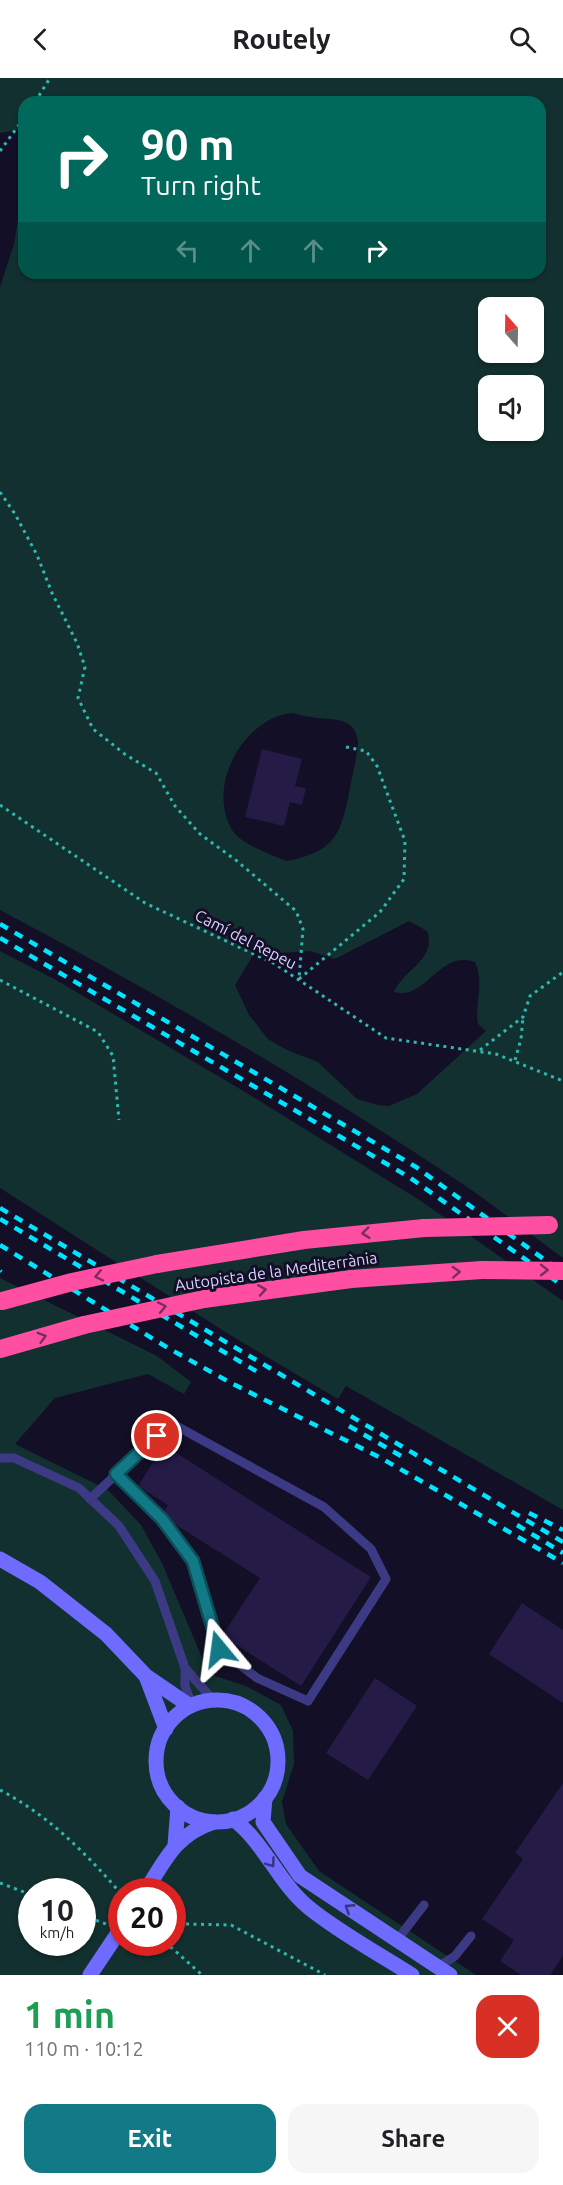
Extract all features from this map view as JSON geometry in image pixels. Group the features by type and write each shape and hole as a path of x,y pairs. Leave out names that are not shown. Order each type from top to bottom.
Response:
{"highway":[{"name":"Autopista de la Mediterrània","path":"1,1301 72,1282 156,1264 304,1240 424,1228 556,1225"},
{"name":"Autopista de la Mediterrània","path":"0,1349 84,1325 204,1299 351,1279 482,1270 563,1271"}],"street":[{"path":"0,1559 40,1582 106,1634 146,1676 191,1706"},
{"path":"146,1676 166,1729"},
{"path":"154,1878 175,1845 194,1828 226,1820 256,1808 271,1788 278,1766 278,1754 271,1732 257,1714 236,1703 213,1700 191,1706 172,1720 157,1752 158,1776 169,1798 178,1807 197,1818 226,1820 244,1827 287,1885 308,1907 412,1975"},
{"path":"265,1798 263,1822 300,1876 444,1971"},
{"path":"175,1845 178,1807"},
{"path":"359,1940 370,1935 390,1946 397,1940"},
{"path":"90,1975 108,1942"},
{"path":"421,1975 444,1971"}],"lane":[{"path":"90,1498 171,1423 324,1507 371,1549 386,1579 308,1701 257,1678 219,1649 193,1561 162,1519 116,1474"},
{"path":"0,1458 14,1458 79,1488 118,1526 155,1581 185,1668 185,1686 191,1706"},
{"path":"185,1668 199,1680 213,1700"},
{"path":"397,1940 424,1905"},
{"path":"444,1971 471,1936"}],"path":[{"path":"40,96 50,78"},
{"path":"0,151 18,126"},
{"path":"0,492 37,555 52,593 77,643 85,667 78,698 93,729 126,755 156,773 175,806 200,834 237,861 296,911 303,929 299,979"},
{"path":"299,979 380,912 404,879 405,841 377,766 366,751 346,747"},
{"name":"Camí del Repeu","path":"0,805 145,903 275,964 387,1038 480,1050 514,1060 563,1081"},
{"path":"514,1060 521,1040 523,1017 530,996 563,972"},
{"path":"0,980 98,1032 113,1056 119,1120"},
{"path":"480,1050 523,1017"},
{"path":"0,1790 57,1828 93,1861 108,1879"},
{"path":"0,1883 18,1890"},
{"path":"186,1924 231,1924 324,1975"},
{"path":"181,1956 202,1975"}],"green space":[{"path":"0,78 563,78 563,1258 464,1185 293,1076 118,974 0,910 0,287 14,244 18,218 18,279 546,279 546,96 18,96 18,130 0,133","holes":["292,713 344,721 349,724 358,742 356,759 343,818 333,838 316,852 286,861 255,848 235,834 225,811 224,792 227,774 234,756 245,740 259,727 275,718","409,921 427,931 429,941 424,957 394,992 405,993 415,989 452,962 462,960 475,962 479,978 478,1024 486,1031 417,1094 389,1106 357,1099 318,1062 287,1050 268,1039 249,1015 235,985 261,942 281,953 310,951 335,959"]},
{"path":"0,951 56,980 245,1092 421,1201 563,1301 563,1510 346,1386 338,1399 230,1335 0,1188"},
{"path":"0,1278 157,1356 191,1382 184,1394 148,1374 55,1398 15,1444 108,1490 141,1525 162,1563 209,1674 246,1686 281,1705 293,1731 294,1764 282,1802 286,1824 319,1871 476,1975 0,1975"}],"building":[{"path":"262,749 302,759 295,786 306,788 302,805 290,802 284,826 245,817"},
{"path":"164,1445 371,1577 301,1686 222,1636 260,1578 173,1523 164,1511 168,1505 138,1486"},
{"path":"522,1603 563,1630 563,1703 489,1654"},
{"path":"375,1678 417,1706 368,1780 326,1753"},
{"path":"563,1783 563,1956 550,1975 521,1975 500,1961 514,1940 482,1919 523,1859 515,1853"}],"railway":[{"path":"0,924 416,1167 563,1273"},
{"path":"0,938 409,1177 563,1286"},
{"path":"0,1208 563,1542"},
{"path":"0,1219 261,1374"},
{"path":"0,1245 168,1348 231,1383 381,1458 563,1563"},
{"path":"349,1426 406,1459"},
{"path":"529,1513 563,1530"},
{"path":"517,1525 563,1553"}],"route":[{"path":"157,1436 116,1474 162,1519 193,1561 219,1649"}]}
